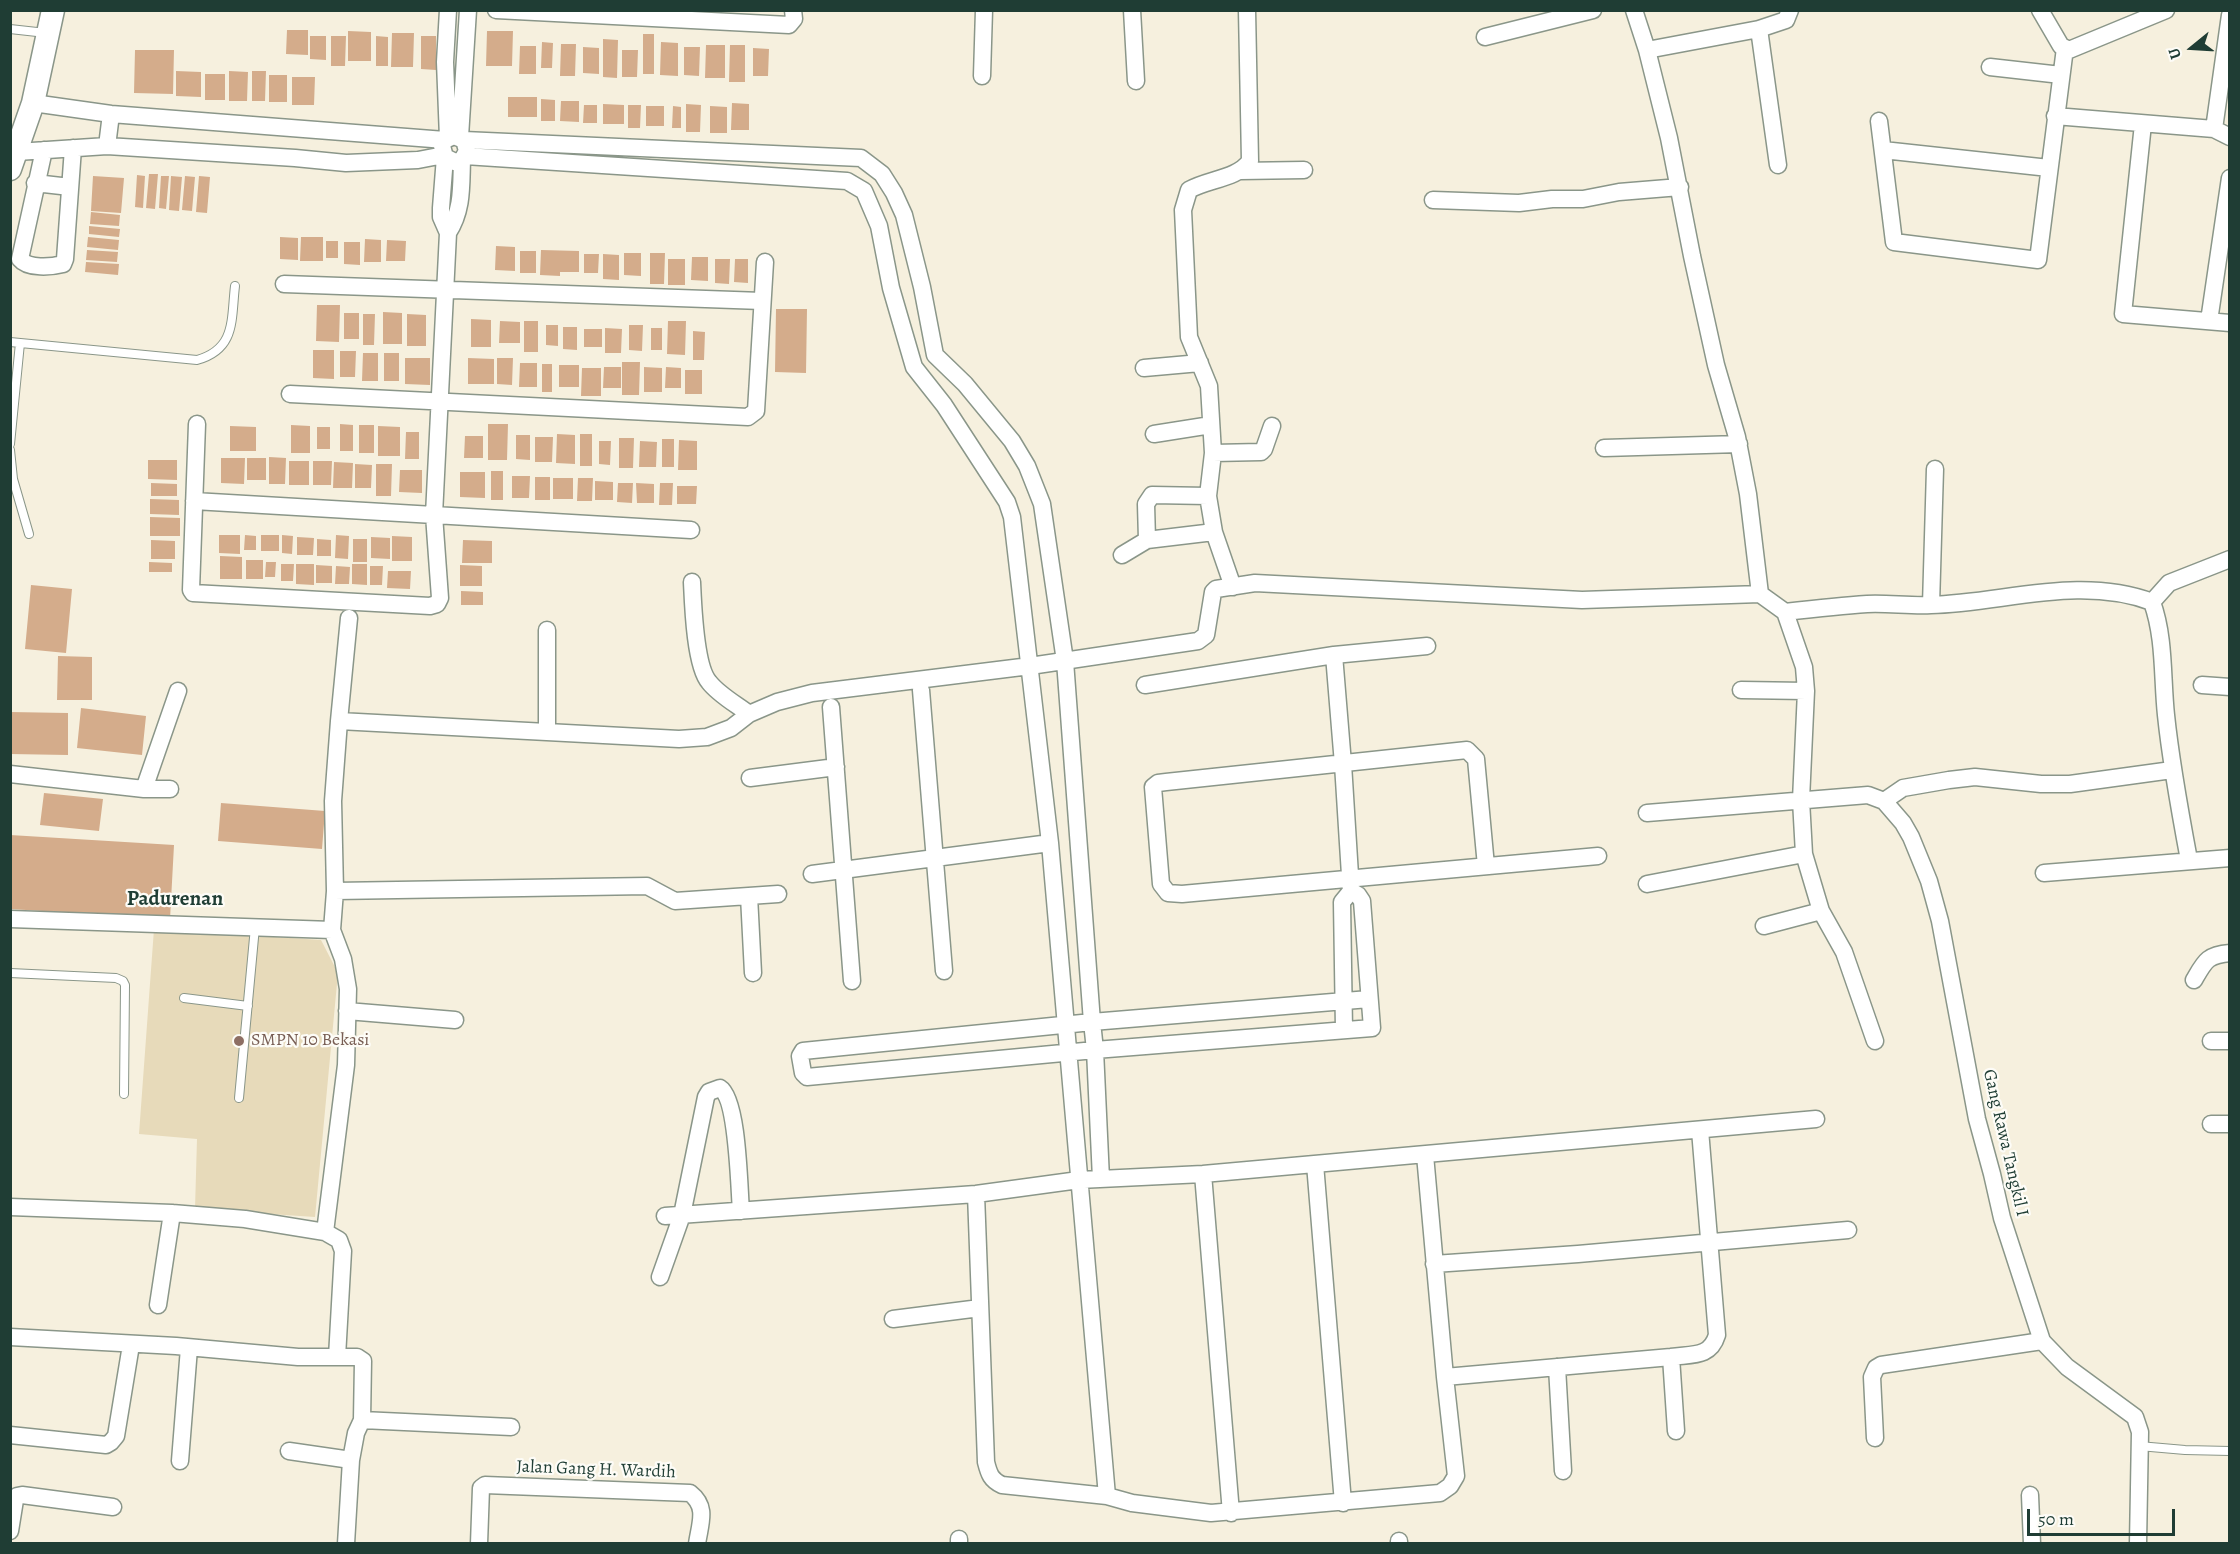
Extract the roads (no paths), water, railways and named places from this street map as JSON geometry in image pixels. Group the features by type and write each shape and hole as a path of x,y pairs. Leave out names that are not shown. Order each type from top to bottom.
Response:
{"main road":[{"path":"12,164 33,103 53,10"}],"street":[{"path":"448,10 446,62 454,148"},
{"path":"197,424 191,590 193,593 347,603 430,606 437,604 440,598 434,515 448,233 441,217 441,208 454,148 468,10"},
{"path":"496,10 789,25 794,19 793,10"},
{"path":"982,76 984,10"},
{"path":"1132,10 1136,81"},
{"path":"1240,171 1250,161 1247,10"},
{"path":"1485,37 1593,10"},
{"path":"1634,10 1647,50 1680,187 1692,256 1716,365 1739,444 1748,494 1760,594"},
{"path":"1647,50 1759,29 1785,20 1790,10"},
{"path":"2040,10 2061,46 2069,50 2166,10"},
{"path":"2214,129 2229,15"},
{"path":"1759,29 1778,165"},
{"path":"1879,121 1894,242 2038,260 2065,48"},
{"path":"1990,66 2061,75"},
{"path":"33,103 111,114 454,148 847,181 864,191 879,226 891,288 914,367 944,405 1007,502 1012,517 1050,843 1107,1496"},
{"path":"108,146 111,114"},
{"path":"2055,117 2214,129 2229,137"},
{"path":"2143,124 2123,314 2229,323"},
{"path":"12,164 44,150 108,146 346,163 418,160 454,148 861,158 882,174 904,215 922,287 935,355 965,384 1012,441 1037,486 1042,504 1065,661 1095,1050 1101,1179"},
{"path":"44,150 20,259 28,265 57,266 63,264 73,148"},
{"path":"1883,150 2049,168"},
{"path":"1233,587 1214,532 1208,496 1213,453 1209,386 1189,337 1183,210 1189,190 1199,184 1240,171 1304,170"},
{"path":"2209,321 2229,178"},
{"path":"35,183 70,187"},
{"path":"1433,200 1519,203 1583,199 1619,192 1680,187"},
{"path":"290,393 748,417 756,411 765,262"},
{"path":"284,284 762,301"},
{"path":"914,367 935,355"},
{"path":"1144,368 1200,363"},
{"path":"1154,434 1211,425"},
{"path":"1213,453 1261,453 1272,426"},
{"path":"1604,448 1739,444"},
{"path":"1931,605 1935,469"},
{"path":"1147,540 1146,504 1152,495 1208,496"},
{"path":"194,501 691,530"},
{"path":"1122,555 1147,540 1214,532"},
{"path":"2152,602 2169,584 2223,564 2229,559"},
{"path":"692,582 693,607 701,664 705,676 715,688 749,714"},
{"path":"339,721 643,738 707,737 731,728 749,714 777,702 812,693 1198,642 1206,635 1213,592 1216,589 1255,583 1582,600 1760,594 1785,612 1804,667 1806,691 1801,800 1804,854 1821,911 1844,952 1875,1041"},
{"path":"1785,612 1868,604 1931,605 2050,591 2104,591 2134,595 2152,602"},
{"path":"2152,602 2157,617 2162,658 2162,683 2172,770 2189,861"},
{"path":"325,1232 346,1065 348,989 343,959 332,930 335,891 333,801 349,618"},
{"path":"547,630 547,731"},
{"path":"1145,685 1334,656 1428,646"},
{"path":"1334,656 1350,885 1342,902 1344,1030"},
{"path":"2202,685 2229,687"},
{"path":"921,690 944,971"},
{"path":"1741,690 1806,691"},
{"path":"144,789 178,691"},
{"path":"831,707 852,981"},
{"path":"1486,866 1476,759 1471,751 1166,782 1158,783 1153,787 1161,884 1168,893 1350,885 1486,866 1598,856"},
{"path":"750,778 836,767"},
{"path":"1647,813 1893,794 1927,783 1975,777 2004,782 2070,784 2172,770"},
{"path":"10,774 144,789 170,789"},
{"name":"Gang Rawa Tangkil I","path":"1893,794 1894,811 1911,837 1929,881 1940,921 1977,1119 2002,1218 2042,1341 2067,1367 2135,1417 2139,1432 2138,1544"},
{"path":"812,874 1050,843"},
{"path":"1647,884 1804,854"},
{"path":"2044,873 2229,858"},
{"path":"1350,885 1362,901 1372,1028 1095,1050 807,1077 804,1076 800,1056 803,1051 1092,1022 1369,999"},
{"path":"335,891 646,886 675,901 778,894"},
{"path":"749,896 753,973"},
{"path":"1764,926 1821,911"},
{"path":"10,919 332,930"},
{"path":"2194,980 2206,959 2216,954 2229,953"},
{"path":"1343,976 1367,976"},
{"path":"347,1011 455,1020"},
{"path":"2211,1041 2229,1041"},
{"path":"660,1276 682,1215 706,1097 709,1092 720,1088 726,1093 734,1124 741,1211"},
{"path":"664,1216 976,1194 1079,1180 1203,1174 1816,1119"},
{"path":"2211,1124 2229,1124"},
{"path":"1445,1377 1707,1352 1714,1345 1717,1335 1700,1130"},
{"path":"976,1194 986,1462 994,1482 1002,1485 1107,1496 1132,1503 1176,1510 1231,1513 1440,1493 1450,1486 1456,1476 1425,1155"},
{"path":"1315,1164 1343,1503"},
{"path":"1203,1174 1231,1513"},
{"path":"10,1207 172,1213 245,1219 325,1232 339,1240 343,1251 337,1357"},
{"path":"158,1305 172,1213"},
{"path":"1434,1264 1709,1244 1848,1230"},
{"path":"893,1319 980,1308"},
{"path":"10,1337 298,1357 357,1357 363,1361 362,1420 356,1433 351,1460 346,1544"},
{"path":"1875,1438 1872,1377 1876,1368 1881,1365 2042,1341"},
{"path":"10,1435 106,1445 111,1442 116,1436 131,1345"},
{"path":"180,1461 189,1348"},
{"path":"1671,1357 1676,1431"},
{"path":"1557,1367 1563,1471"},
{"path":"362,1420 511,1427"},
{"path":"289,1451 351,1460"},
{"name":"Jalan Gang H. Wardih","path":"479,1544 482,1486 690,1493 699,1500 702,1509 697,1544"},
{"path":"2030,1495 2032,1544"},
{"path":"10,1532 17,1496 113,1507"}],"lane":[{"path":"10,29 48,33"},
{"path":"10,444 15,343 197,360 209,357 222,347 230,329 235,286"},
{"path":"10,450 13,480 29,534"},
{"path":"239,1098 255,927"},
{"path":"10,973 116,978 123,981 125,985 124,1094"},
{"path":"183,998 248,1006"},
{"path":"2139,1446 2229,1451"}],"place":[{"name":"SMPN 10 Bekasi","path":"239,1041"}],"district":[{"name":"Padurenan","path":"175,900"}]}
